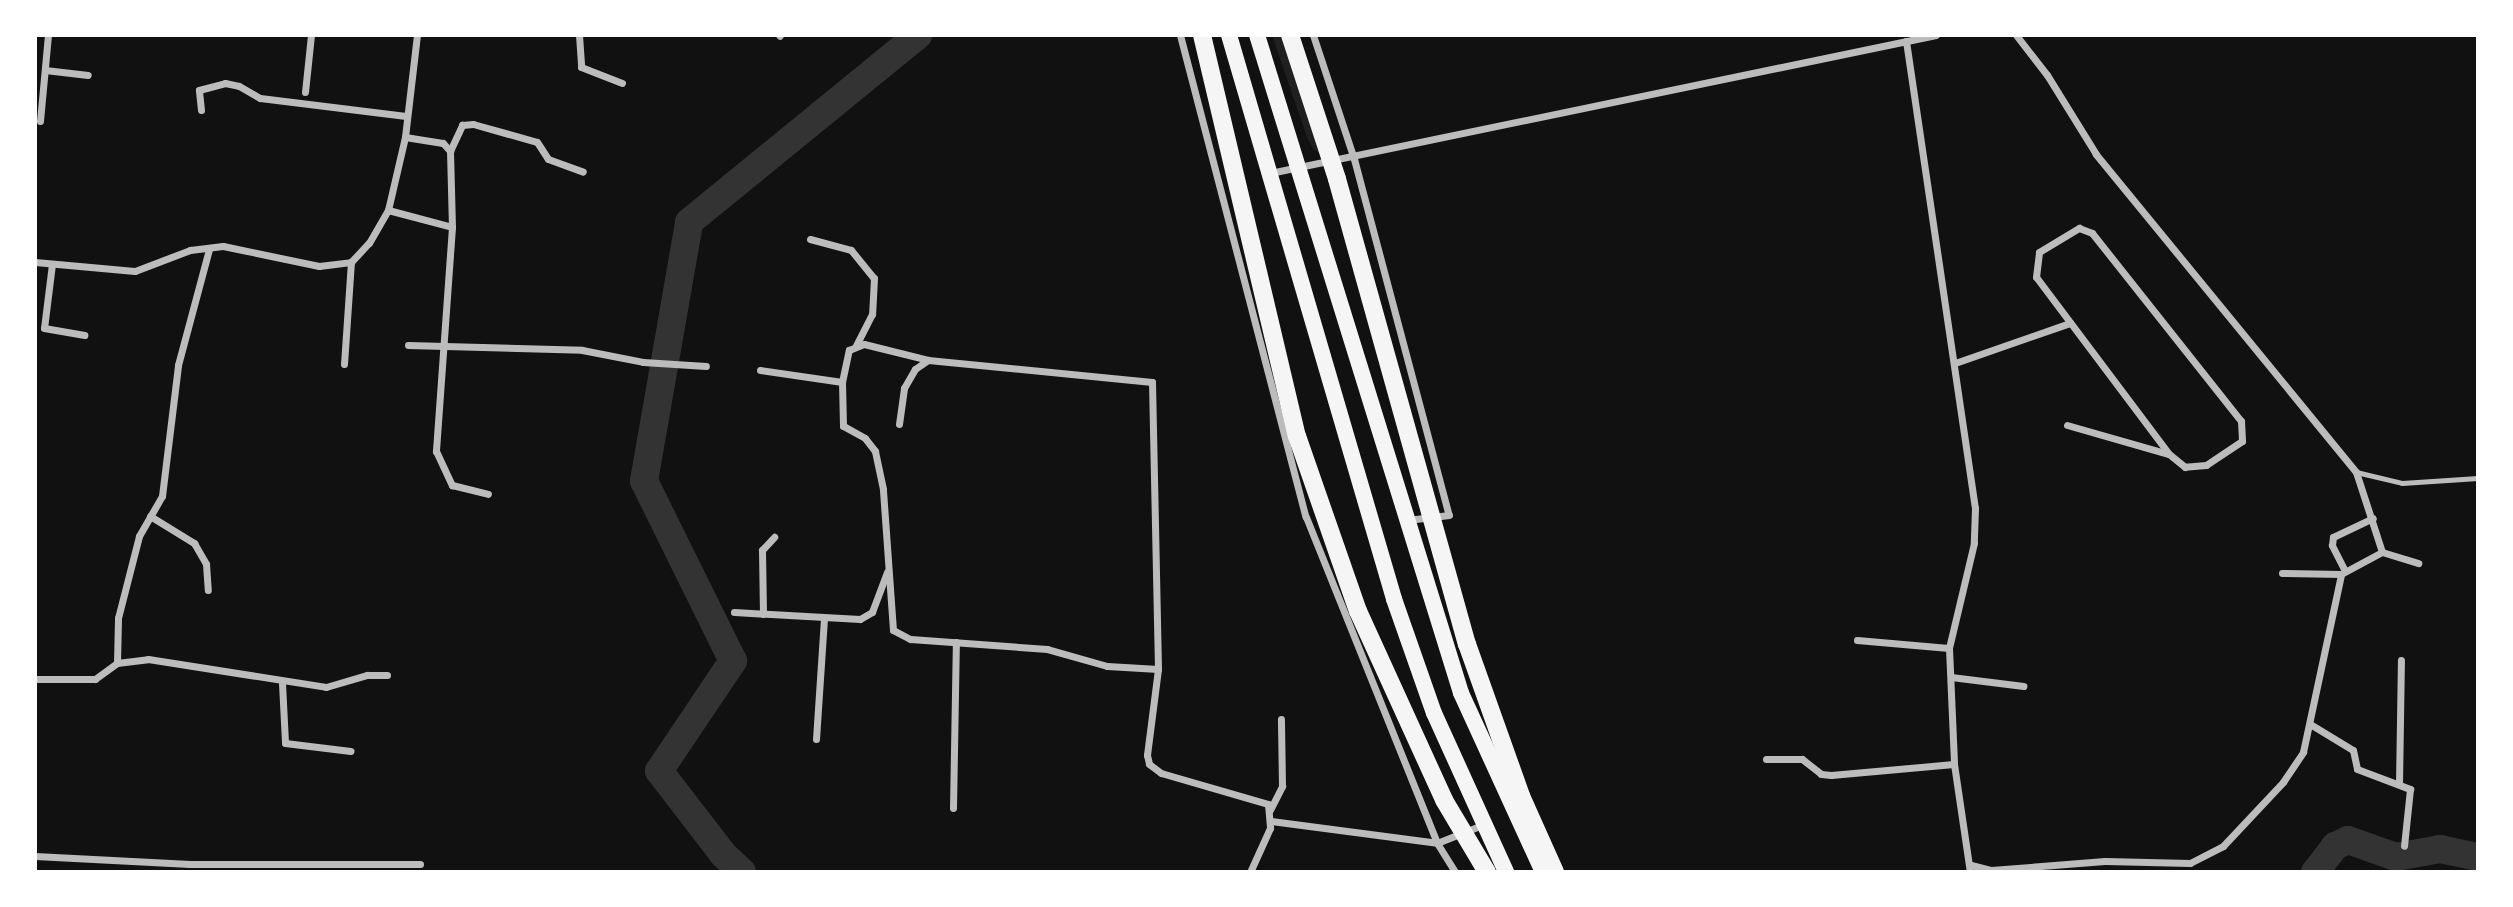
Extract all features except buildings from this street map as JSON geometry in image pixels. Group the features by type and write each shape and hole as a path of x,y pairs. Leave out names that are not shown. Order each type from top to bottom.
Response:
{"highway":[{"path":"1229,35 1394,599 1434,713 1482,825 1506,872"},
{"path":"1257,35 1461,693 1543,872"},
{"path":"1290,35 1337,179 1467,643 1521,796 1555,872"},
{"path":"1204,41 1297,436 1358,611 1444,800 1487,872"}],"street":[{"path":"40,121 48,35"},
{"path":"305,92 311,35"},
{"path":"35,262 135,271 190,250 240,248 319,266 351,262 369,243 388,210 405,136 417,35"},
{"path":"579,35 581,67 622,83"},
{"path":"1180,35 1260,356 1306,517 1437,843 1455,872"},
{"path":"1313,35 1354,159 1449,515 1406,520"},
{"path":"1269,174 1354,159 1936,35"},
{"path":"2016,35 2096,154 2356,472 2382,552"},
{"path":"1906,41 1955,363 1975,516 1974,543 1950,648 1954,764 1964,848 1971,868 1991,870 2105,861 2200,861 2236,834 2296,764 2310,724 2343,573 2332,545 2333,537 2373,518"},
{"path":"45,70 88,75"},
{"path":"201,110 199,90 225,83 240,86 260,98 406,116"},
{"path":"488,494 452,485 442,469 436,451 452,227 450,152 462,125 473,124 537,142 548,159 583,172"},
{"path":"405,136 443,143 450,152"},
{"path":"388,210 452,227"},
{"path":"2079,228 2092,233 2243,426 2242,441 2206,465 2185,467 2169,454 2070,323 2036,277 2035,262 2039,252 2079,228"},
{"path":"810,239 851,250 874,278 872,314 856,346 849,350 842,382 843,426 871,443 875,451 883,489 893,630 910,639 1047,649 1107,666 1158,669"},
{"path":"117,663 118,618 139,536 162,496 178,365 209,249"},
{"path":"344,364 351,262"},
{"path":"52,264 44,328 84,335"},
{"path":"1955,363 2070,323"},
{"path":"408,345 582,350 643,362 706,366"},
{"path":"856,346 928,360 1152,382 1158,669 1149,764 1161,773 1262,800 1270,810"},
{"path":"899,424 909,377 928,360"},
{"path":"760,370 842,382"},
{"path":"2067,425 2169,454"},
{"path":"150,516 194,543 206,564 208,590"},
{"path":"763,614 762,550 774,537"},
{"path":"2282,573 2343,573 2382,552 2418,563"},
{"path":"734,612 824,619 867,617 887,572"},
{"path":"816,739 824,619"},
{"path":"1857,640 1950,648"},
{"path":"953,808 956,642"},
{"path":"35,679 94,679 117,663 148,659 282,683 326,687 367,675 387,675"},
{"path":"2399,784 2401,660"},
{"path":"1951,677 2023,686"},
{"path":"282,683 285,743 351,751"},
{"path":"1250,872 1271,821 1270,810 1282,786 1281,719"},
{"path":"2310,724 2353,750 2357,769 2399,784 2412,793 2404,846"},
{"path":"1766,759 1802,759 1821,774 1831,775 1954,764"},
{"path":"1271,821 1437,843 1482,825"},
{"path":"35,856 190,864 420,864"},
{"path":"2165,872 2166,863"}],"lane":[{"path":"2356,472 2402,483 2478,478"}],"shaded area":[{"path":"1272,35 1295,35 1323,154 1313,149 1307,137"}],"waterway":[{"path":"742,872 723,854 659,771 733,661 644,481 689,222 918,35"},
{"path":"2315,872 2335,846 2348,840 2396,857 2440,849 2478,857"}]}
